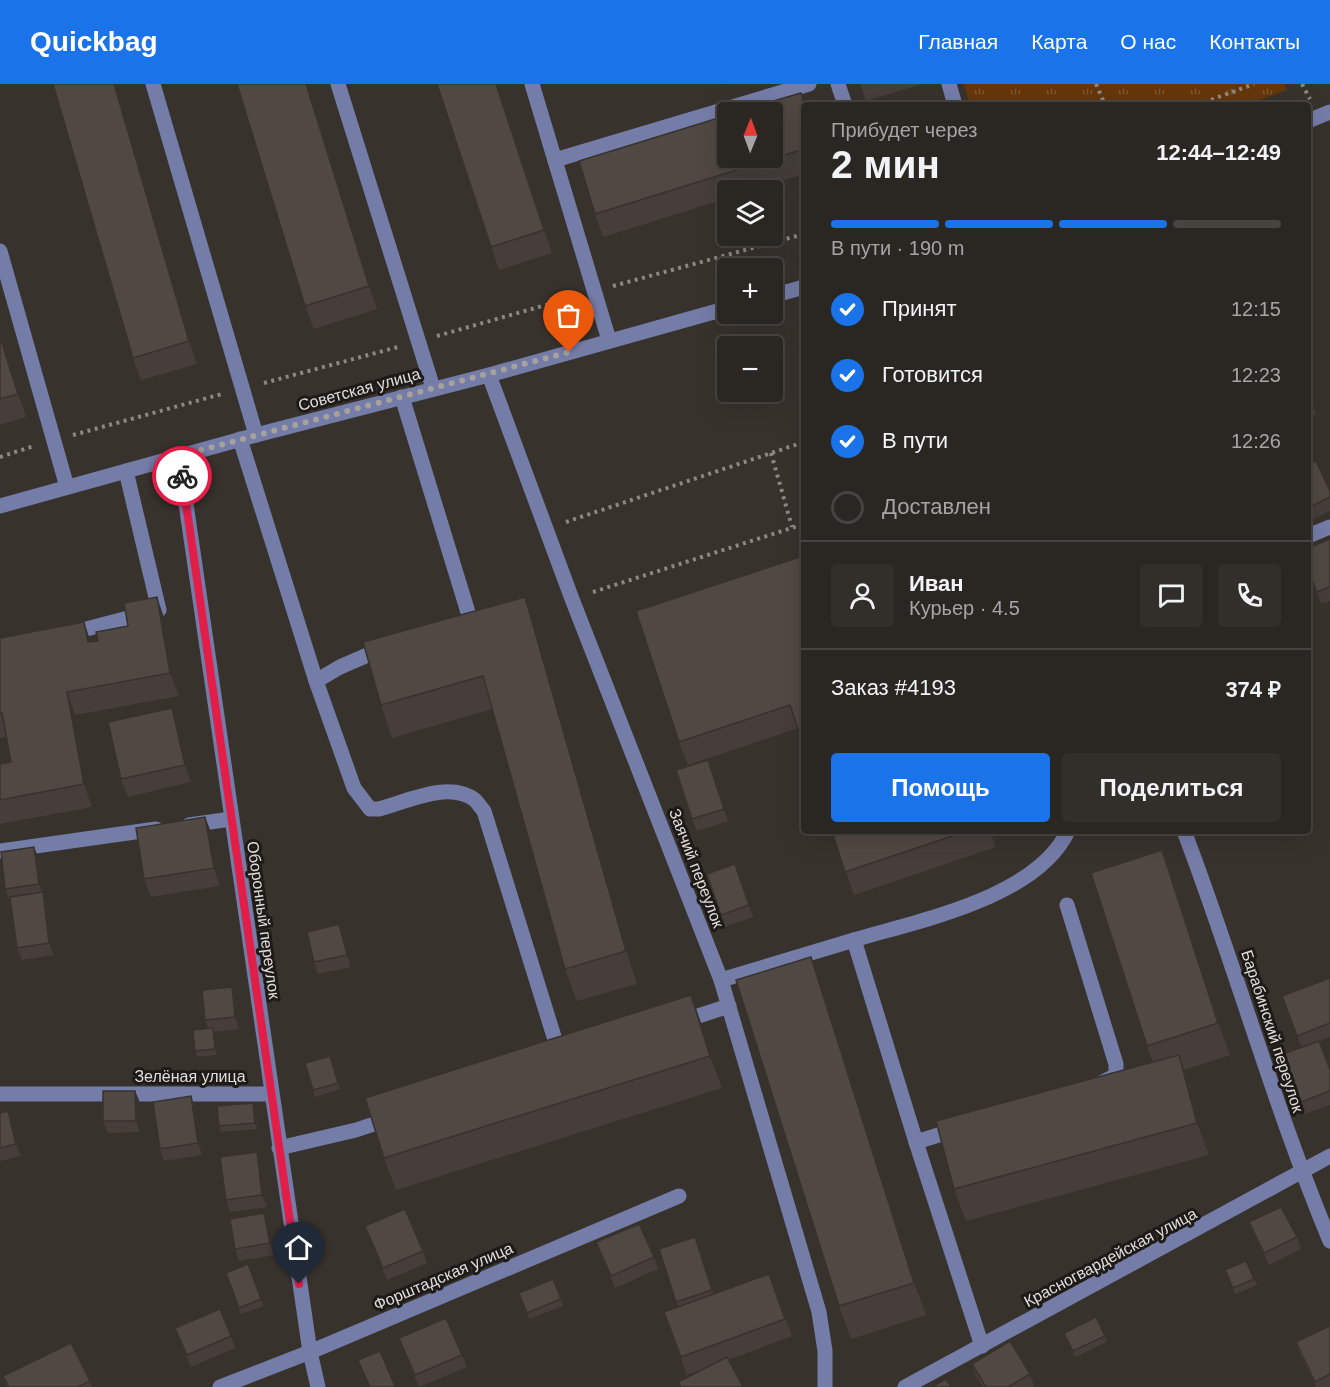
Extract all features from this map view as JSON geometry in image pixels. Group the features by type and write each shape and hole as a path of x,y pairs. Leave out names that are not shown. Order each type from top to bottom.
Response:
{"street":[{"path":"153,84 256,435"},
{"path":"338,84 434,388"},
{"path":"531,84 609,340"},
{"path":"555,160 809,84"},
{"path":"838,84 843,102"},
{"path":"948,84 954,102"},
{"path":"1311,120 1330,112"},
{"path":"0,251 67,487"},
{"path":"783,293 801,288"},
{"name":"Советская улица","path":"0,506 240,439 489,375 717,311"},
{"name":"Заячий переулок","path":"489,375 572,599 721,980 819,1312 825,1351 825,1387"},
{"path":"402,397 465,624 488,617"},
{"path":"240,439 316,681 354,788 370,809 379,809 437,793 451,792 475,800 484,812 562,1061"},
{"name":"Оборонный переулок","path":"179,456 279,1148 310,1352 318,1387"},
{"path":"57,637 159,610 126,471"},
{"path":"1311,535 1330,527"},
{"path":"316,681 364,655 402,642"},
{"path":"0,851 231,819"},
{"path":"721,980 977,903 1011,887 1035,870 1063,843 1067,834"},
{"name":"Барабинский переулок","path":"1185,834 1211,900 1302,1173 1330,1241"},
{"path":"1066,905 1116,1064 1116,1075 1107,1081 1085,1088"},
{"path":"854,940 982,1346"},
{"path":"662,1028 729,1006"},
{"name":"Зелёная улица","path":"0,1094 271,1094"},
{"path":"279,1148 356,1130 411,1112"},
{"path":"916,1142 973,1124"},
{"name":"Красногвардейская улица","path":"905,1387 1330,1156"},
{"name":"Форштадская улица","path":"220,1387 310,1352 679,1196"}],"path":[{"path":"1096,84 1104,102"},
{"path":"1233,84 1236,91"},
{"path":"1205,102 1254,84"},
{"path":"547,528 801,443"},
{"path":"771,453 792,527"},
{"path":"572,599 801,525"}],"green space":[{"path":"964,84 1284,84 1287,90 1254,102 969,102"}],"building":[{"path":"53,84 114,84 189,341 133,358"},
{"path":"237,84 306,84 369,286 305,306"},
{"path":"437,84 496,84 544,230 491,247"},
{"path":"801,93 803,102 801,102 801,150 783,156 783,102 770,102"},
{"path":"717,118 717,168 743,168 595,214 579,161"},
{"path":"0,337 18,394 0,399"},
{"path":"1316,461 1330,491 1330,497 1311,506 1311,464"},
{"path":"1330,539 1330,587 1317,592 1311,578 1311,547"},
{"path":"800,557 801,738 790,705 679,742 636,611"},
{"path":"157,597 170,673 67,692 84,784 0,800 0,764 11,762 2,713 0,714 0,638 84,622 88,642 98,641 96,632 128,626 124,603"},
{"path":"525,597 626,951 565,969 483,676 381,705 363,642"},
{"path":"172,708 185,765 121,779 108,722"},
{"path":"708,760 724,809 692,819 676,770"},
{"path":"205,817 214,868 144,879 136,828"},
{"path":"833,834 958,834 845,872"},
{"path":"34,847 39,884 5,889 1,852"},
{"path":"1162,850 1218,1023 1147,1046 1091,873"},
{"path":"735,864 749,905 721,915 707,874"},
{"path":"43,892 49,943 17,948 10,897"},
{"path":"339,924 347,955 314,962 307,932"},
{"path":"811,957 914,1283 839,1306 736,980"},
{"path":"1330,978 1330,1023 1297,1036 1282,996"},
{"path":"232,987 235,1017 205,1020 202,990"},
{"path":"691,995 710,1056 384,1158 365,1098"},
{"path":"213,1028 215,1049 195,1051 193,1030"},
{"path":"1319,1041 1330,1070 1330,1091 1301,1102 1283,1054"},
{"path":"1179,1055 1197,1123 954,1189 936,1121"},
{"path":"330,1056 338,1083 313,1090 305,1063"},
{"path":"103,1091 135,1091 136,1121 103,1121"},
{"path":"191,1096 198,1143 160,1149 153,1102"},
{"path":"253,1103 255,1123 219,1126 217,1106"},
{"path":"8,1111 16,1144 0,1148 0,1113"},
{"path":"257,1152 262,1195 226,1200 220,1157"},
{"path":"1281,1207 1297,1237 1264,1253 1249,1222"},
{"path":"405,1209 423,1251 383,1268 365,1226"},
{"path":"264,1213 270,1243 235,1249 230,1219"},
{"path":"639,1224 654,1257 611,1276 596,1242"},
{"path":"695,1237 712,1290 676,1302 659,1249"},
{"path":"1246,1261 1254,1279 1233,1288 1225,1270"},
{"path":"248,1264 261,1299 239,1308 226,1273"},
{"path":"769,1274 785,1319 681,1357 664,1312"},
{"path":"553,1279 561,1299 527,1313 519,1293"},
{"path":"220,1309 231,1336 187,1355 175,1328"},
{"path":"1096,1317 1105,1336 1073,1351 1064,1333"},
{"path":"446,1318 462,1355 415,1375 399,1338"},
{"path":"1330,1326 1330,1374 1315,1382 1296,1342"},
{"path":"1010,1341 1030,1374 1008,1387 986,1387 972,1364"},
{"path":"71,1343 90,1381 78,1387 9,1387 3,1376"},
{"path":"380,1351 395,1386 370,1387 358,1360"},
{"path":"727,1357 743,1387 681,1387 678,1382"},
{"path":"946,1379 951,1387 932,1387"}],"way so far":[{"path":"182,476 179,456 569,352"}],"route":[{"path":"182,476 299,1284"}]}
